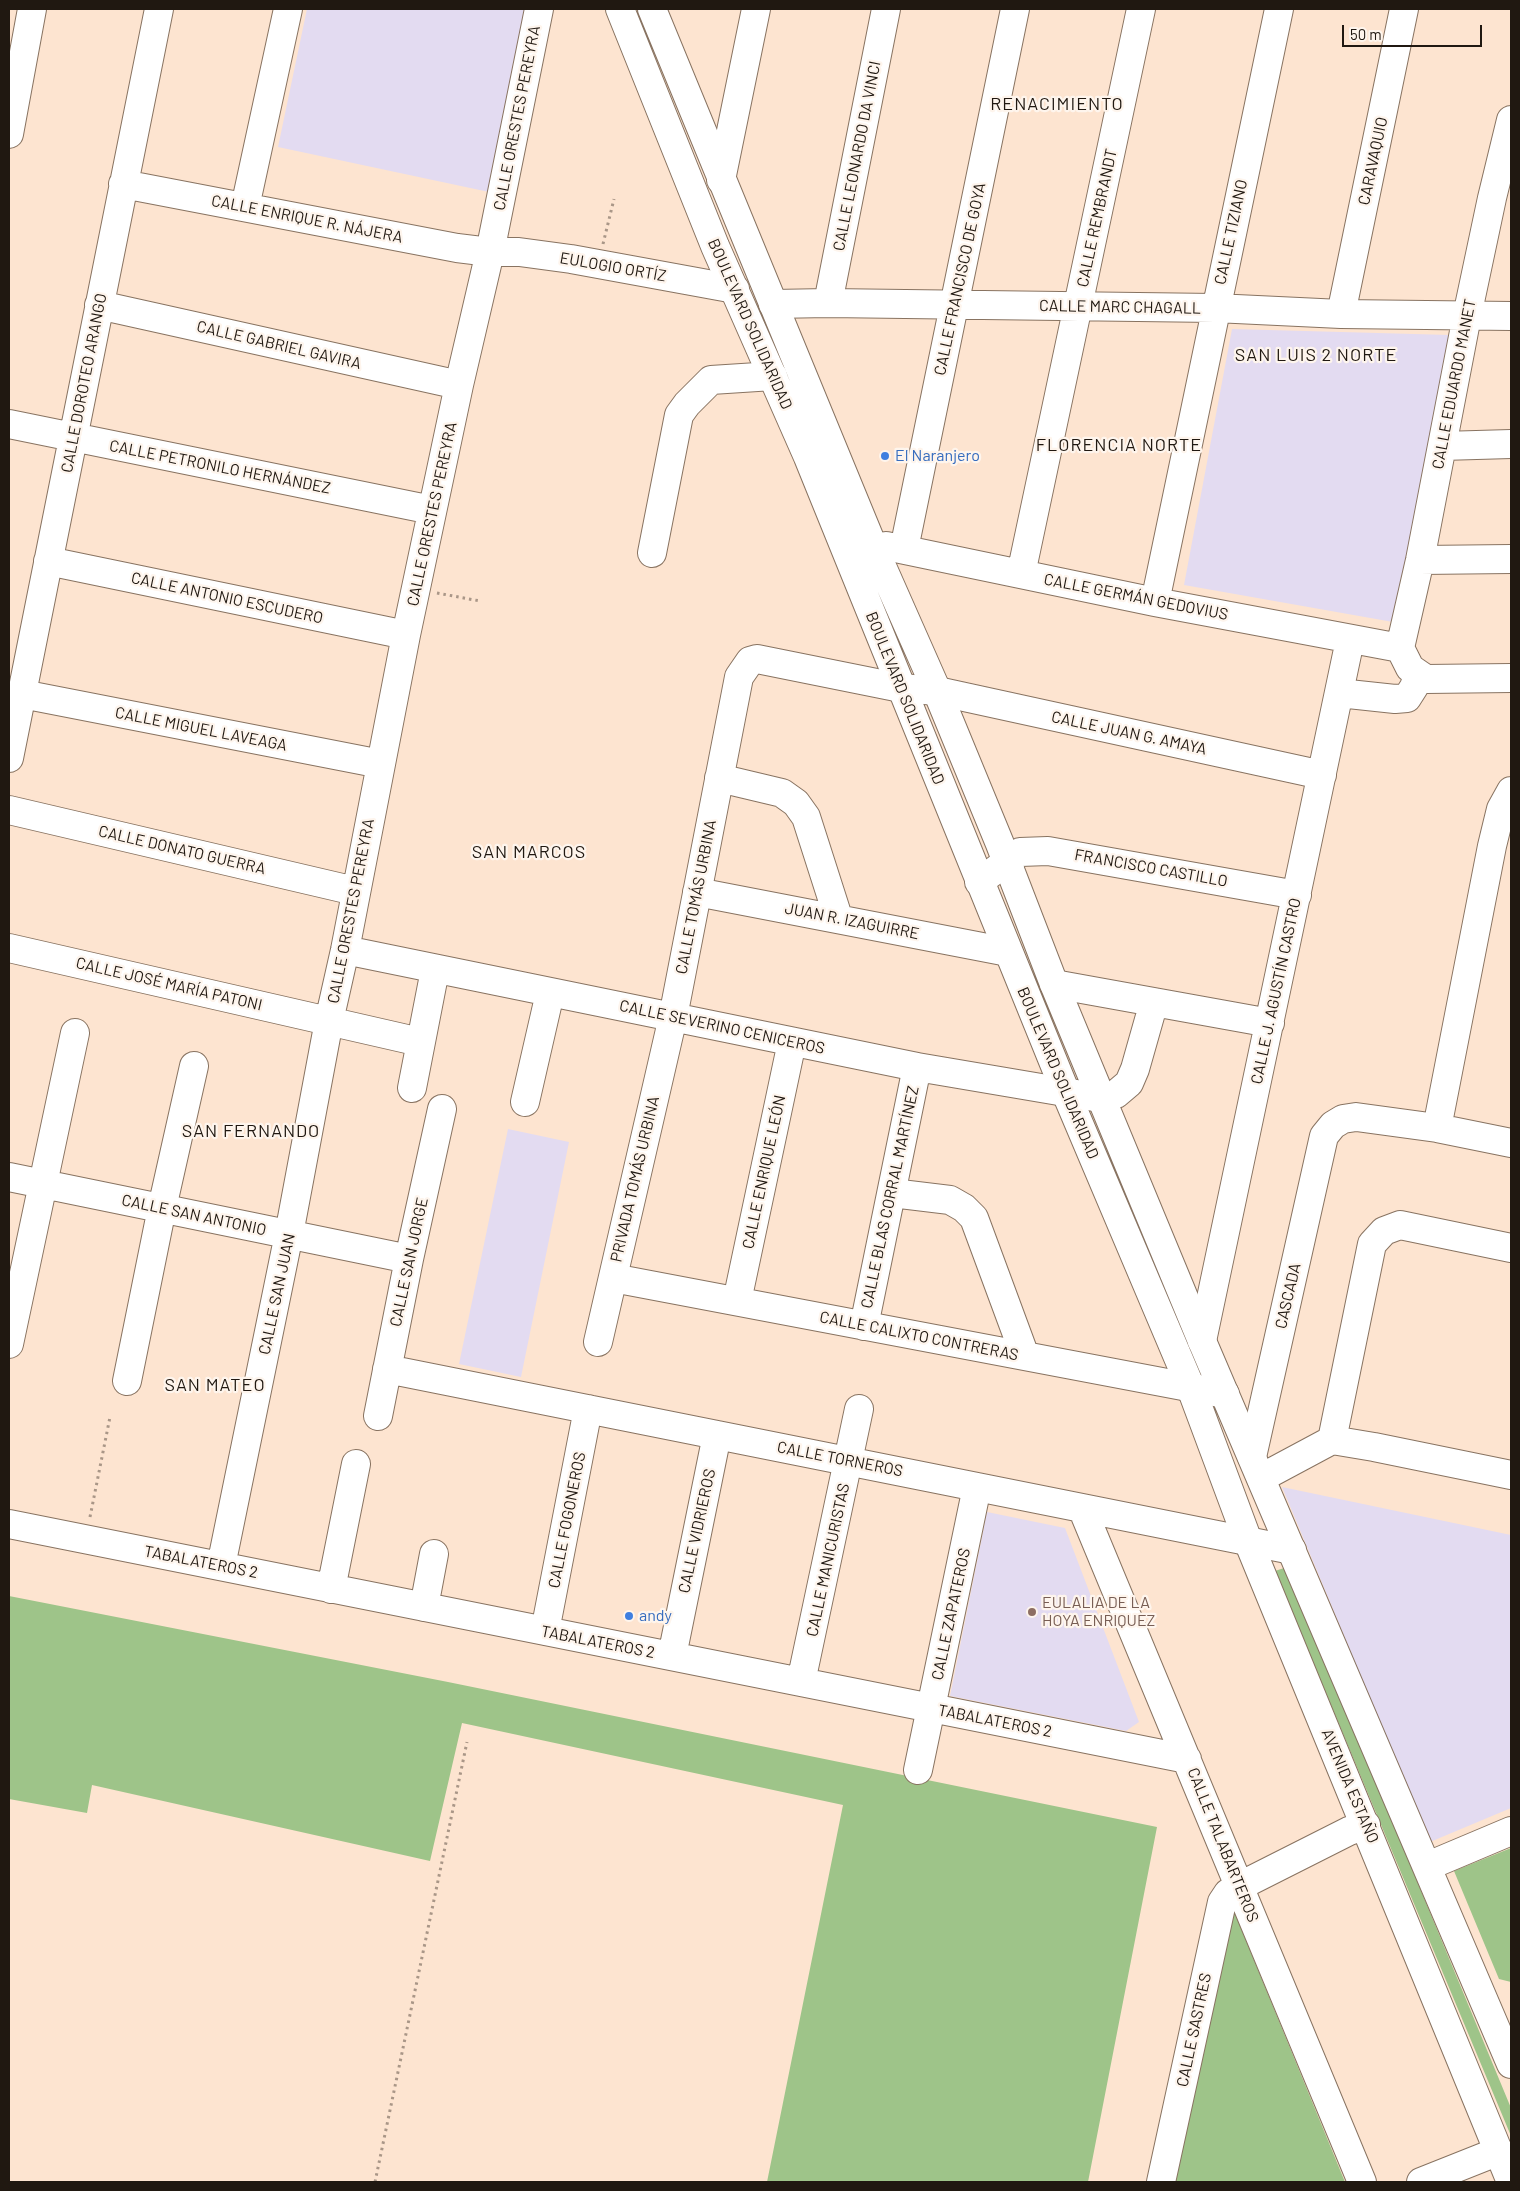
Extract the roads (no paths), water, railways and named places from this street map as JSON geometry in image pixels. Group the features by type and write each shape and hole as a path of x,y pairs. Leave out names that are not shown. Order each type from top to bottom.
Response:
{"street":[{"path":"9,134 32,9"},
{"name":"CALLE DOROTEO ARANGO","path":"9,758 159,9"},
{"path":"245,207 288,9"},
{"name":"CALLE ORESTES PEREYRA","path":"329,1021 345,950 406,635 459,385 490,252 539,9"},
{"path":"721,180 756,9"},
{"name":"CALLE LEONARDO DA VINCI","path":"828,303 886,9"},
{"name":"CALLE FRANCISCO DE GOYA","path":"904,549 1015,9"},
{"name":"CALLE REMBRANDT","path":"1021,574 1141,9"},
{"name":"CALLE TIZIANO","path":"1155,602 1279,9"},
{"name":"CARAVAQUIO","path":"1341,314 1404,9"},
{"path":"623,18 653,12"},
{"name":"BOULEVARD SOLIDARIDAD","path":"653,12 773,304 820,452 901,688 1066,1093 1191,1388"},
{"name":"BOULEVARD SOLIDARIDAD","path":"623,18 714,246 773,376 820,452 872,544 937,691 1007,861 1100,1098 1202,1342"},
{"name":"CALLE EDUARDO MANET","path":"1400,648 1420,560 1467,316 1502,198 1511,120"},
{"name":"CALLE ENRIQUE R. NÁJERA","path":"123,184 457,248 490,252"},
{"path":"714,246 745,235"},
{"name":"EULOGIO ORTÍZ","path":"490,252 520,252 735,289"},
{"name":"CALLE MARC CHAGALL","path":"773,304 954,304 1215,308 1341,314 1511,316"},
{"name":"CALLE GABRIEL GAVIRA","path":"99,305 459,385"},
{"path":"652,553 679,415 687,404 711,380 773,376"},
{"name":"CALLE PETRONILO HERNÁNDEZ","path":"9,424 432,510"},
{"path":"1442,446 1511,444"},
{"name":"CALLE GERMÁN GEDOVIUS","path":"872,544 904,549 1155,602 1400,648"},
{"path":"1420,560 1511,559"},
{"name":"CALLE ANTONIO ESCUDERO","path":"48,561 406,635"},
{"name":"CALLE J. AGUSTÍN CASTRO","path":"1202,1342 1350,640"},
{"path":"1400,648 1410,668 1426,679 1511,678"},
{"name":"CALLE JUAN G. AMAYA","path":"719,778 739,677 744,668 750,662 757,659 901,688 937,691 1322,775"},
{"path":"1339,693 1395,699 1407,698 1414,687 1418,675"},
{"name":"CALLE MIGUEL LAVEAGA","path":"22,694 381,764"},
{"path":"719,778 782,793 796,803 806,817 838,918"},
{"name":"CALLE TOMÁS URBINA","path":"673,1016 719,778"},
{"path":"1511,791 1501,810 1492,846 1437,1128 1511,1144"},
{"name":"CALLE DONATO GUERRA","path":"9,810 355,891"},
{"name":"FRANCISCO CASTILLO","path":"979,882 1020,852 1048,851 1296,895"},
{"name":"JUAN R. IZAGUIRRE","path":"697,892 1008,952"},
{"name":"CALLE JOSÉ MARÍA PATONI","path":"9,948 420,1042"},
{"name":"CALLE SEVERINO CENICEROS","path":"345,950 435,970 673,1016 917,1067 1100,1098"},
{"path":"412,1088 435,970"},
{"path":"1054,984 1270,1023"},
{"path":"525,1102 550,993"},
{"path":"1100,1098 1116,1094 1128,1083 1135,1069 1154,1002"},
{"name":"PRIVADA TOMÁS URBINA","path":"598,1342 673,1016"},
{"name":"CALLE SAN JUAN","path":"221,1566 289,1234 329,1021"},
{"path":"9,1344 75,1033"},
{"name":"CALLE ENRIQUE LEÓN","path":"736,1302 792,1042"},
{"path":"127,1381 162,1208 194,1066"},
{"name":"CALLE BLAS CORRAL MARTÍNEZ","path":"864,1326 917,1067"},
{"name":"CALLE SAN JORGE","path":"378,1416 409,1259 442,1108"},
{"name":"CASCADA","path":"1257,1467 1324,1136 1333,1125 1343,1119 1356,1117 1437,1128"},
{"name":"CALLE SAN ANTONIO","path":"9,1178 42,1183 409,1259"},
{"path":"892,1193 950,1200 964,1208 974,1218 1025,1356"},
{"path":"1332,1440 1372,1244 1384,1231 1400,1225 1511,1248"},
{"name":"CALLE CALIXTO CONTRERAS","path":"613,1278 1225,1394"},
{"path":"1202,1342 1428,1866 1511,2064"},
{"name":"CALLE TORNEROS","path":"387,1369 1292,1550"},
{"name":"AVENIDA ESTAÑO","path":"1191,1388 1248,1541 1511,2182"},
{"name":"CALLE FOGONEROS","path":"545,1631 588,1409"},
{"name":"CALLE MANICURISTAS","path":"801,1682 859,1409"},
{"name":"CALLE VIDRIEROS","path":"672,1656 717,1435"},
{"path":"1257,1467 1332,1440 1511,1475"},
{"path":"331,1588 356,1464"},
{"name":"CALLE ZAPATEROS","path":"918,1770 977,1487"},
{"name":"CALLE TALABARTEROS","path":"1082,1508 1362,2182"},
{"name":"TABALATEROS 2","path":"9,1524 1187,1759"},
{"path":"424,1607 434,1554"},
{"name":"CALLE SASTRES","path":"1161,2182 1222,1902 1228,1893 1240,1886 1349,1831 1366,1825"},
{"path":"1428,1866 1511,1831"},
{"path":"1421,2182 1499,2151"}],"place":[{"name":"El Naranjero","path":"885,456"},
{"name":"EULALIA DE LA HOYA ENRIQUEZ","path":"1032,1612"},
{"name":"andy","path":"629,1616"}],"district":[{"name":"RENACIMIENTO","path":"1057,104"},
{"name":"SAN LUIS 2 NORTE","path":"1316,355"},
{"name":"FLORENCIA NORTE","path":"1119,445"},
{"name":"SAN MARCOS","path":"529,852"},
{"name":"SAN FERNANDO","path":"251,1131"},
{"name":"SAN MATEO","path":"215,1385"}]}
